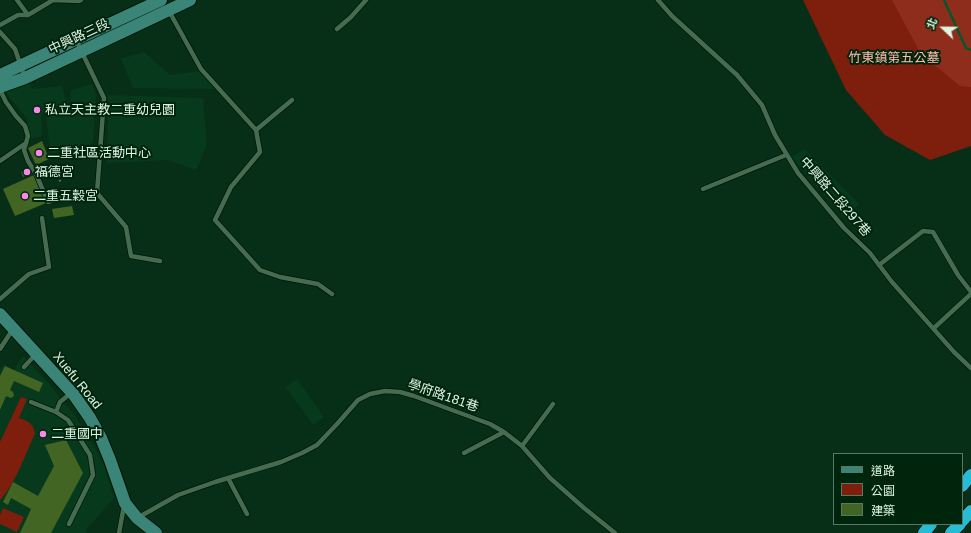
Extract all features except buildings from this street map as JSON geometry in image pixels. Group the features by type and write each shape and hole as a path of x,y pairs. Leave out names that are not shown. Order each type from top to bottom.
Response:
{"highway":[{"path":"963,485 971,475"},
{"path":"963,520 971,511"},
{"path":"924,533 930,525"},
{"path":"951,533 959,525"}],"main road":[{"path":"0,76 23,72 76,40 165,5 190,0"},
{"name":"中興路三段","path":"0,87 23,72 81,52 165,5"},
{"name":"Xuefu Road","path":"0,314 71,392 90,418 101,438 125,503 138,518 156,533"}],"lane":[{"path":"17,0 28,15"},
{"path":"0,25 18,15 28,15 53,0 80,1"},
{"path":"337,29 351,17 366,0"},
{"name":"中興路二段297巷","path":"658,0 672,16 737,75 762,105 775,135 798,173 844,228 870,254 892,282 954,352 971,368"},
{"path":"165,5 201,69 256,130 260,152 231,187 216,220 260,270 280,277 318,284 332,294"},
{"path":"0,32 15,49 23,72"},
{"path":"76,40 104,98 97,193 126,227 132,256 160,261"},
{"path":"0,90 9,107 25,126 28,136 24,150 48,202 66,196 97,193"},
{"path":"256,130 292,100"},
{"path":"0,161 26,144"},
{"path":"703,189 786,155"},
{"path":"0,299 29,274 49,267 42,218"},
{"path":"879,265 923,231 933,232 958,276 971,293 934,328"},
{"path":"0,349 13,329"},
{"path":"24,367 36,354"},
{"name":"學府路181巷","path":"138,518 178,495 281,462 317,445 338,424 358,400 370,394 385,391 400,392 414,396 477,419 504,432 522,446 550,478 615,533"},
{"path":"56,412 60,402 71,392"},
{"path":"31,402 56,412 68,420 90,455 93,475 69,524"},
{"path":"522,446 554,404"},
{"path":"464,452 504,432"},
{"path":"228,478 247,514"},
{"path":"119,533 125,503"}],"shaded area":[{"path":"892,0 971,0 971,87 960,86 921,54"},
{"path":"144,52 170,75 199,71 214,89 133,88 121,59"},
{"name":"私立天主教二重幼兒園","path":"27,81 33,89 62,86 67,106 41,115 42,136 30,139 27,119 4,90"},
{"path":"92,84 96,95 93,143 51,154 46,117 71,108 70,91"},
{"path":"108,95 203,98 207,145 196,170 168,160 107,163"},
{"path":"804,149 859,204 844,218 792,157"},
{"name":"二重國中","path":"23,356 50,385 76,417 104,466 114,498 86,530 87,533 0,533 0,370 3,364 14,370"},
{"path":"297,379 324,417 313,425 286,387"}],"green space":[{"name":"竹東鎮第五公墓","path":"803,0 929,0 971,82 971,146 930,160 885,135 846,90"},
{"path":"21,397 27,399 19,418 30,423 35,433 11,486 0,500 0,442"},
{"path":"3,508 24,517 17,532 0,524 0,515"}],"waterway":[{"path":"944,0 966,48 971,50"}],"place":[{"name":"私立天主教二重幼兒園","path":"37,110"},
{"name":"二重社區活動中心","path":"39,153"},
{"name":"福德宮","path":"27,172"},
{"name":"二重五穀宮","path":"25,196"},
{"name":"二重國中","path":"43,434"}]}
